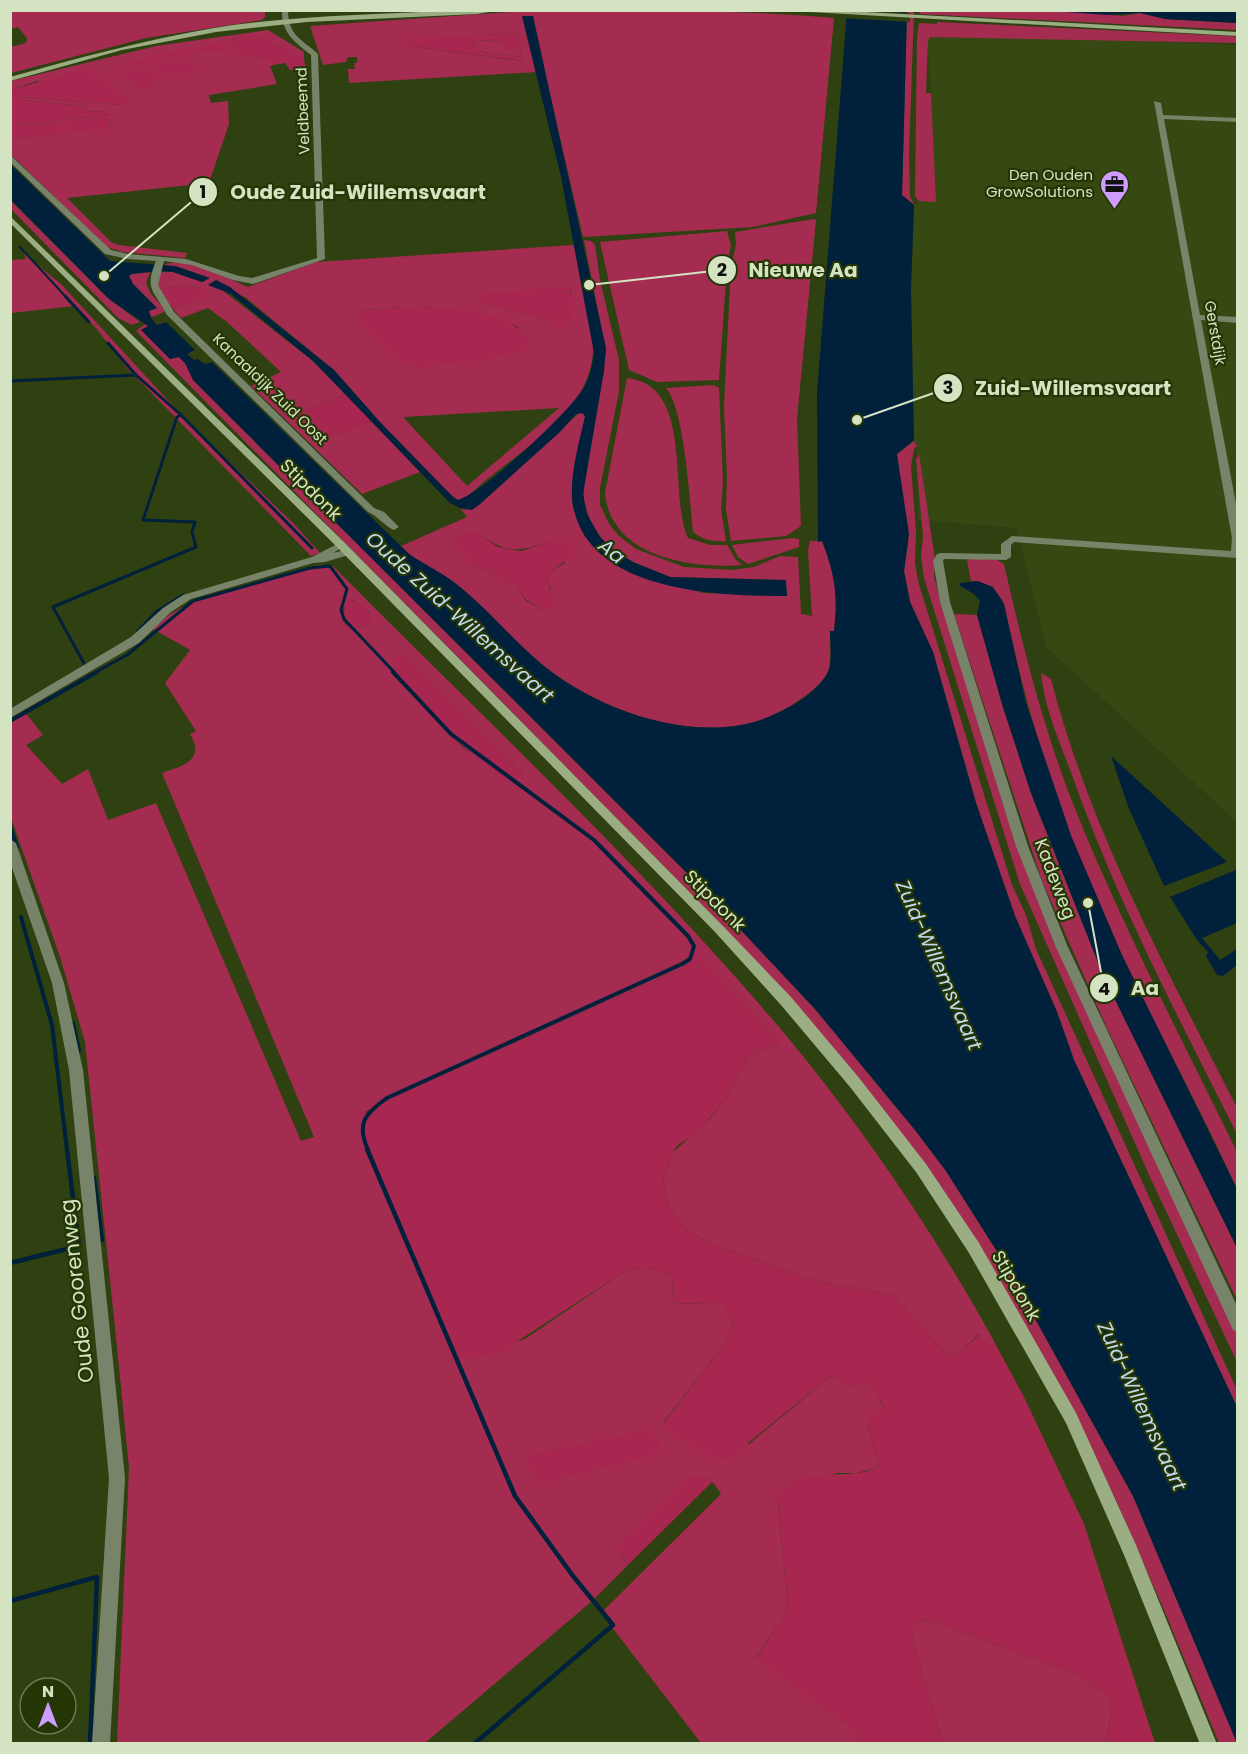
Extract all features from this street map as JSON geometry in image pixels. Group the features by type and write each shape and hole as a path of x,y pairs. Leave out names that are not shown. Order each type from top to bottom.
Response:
{"main road":[{"path":"10,79 100,54 289,24 498,10"},
{"path":"778,10 1238,35"},
{"name":"Stipdonk","path":"10,218 344,549 719,929 786,1001 855,1083 921,1168 974,1248 1071,1418 1130,1551 1209,1743"}],"street":[{"path":"285,10 289,24"},
{"name":"Veldbeemd","path":"157,265 189,262 242,281 253,281 321,259 314,54 290,36 290,10"},
{"name":"Gerstdijk","path":"1006,557 1006,544 1012,539 1202,554 1237,554 1237,538 1157,103"},
{"path":"1160,117 1238,120"},
{"path":"10,157 108,252 157,265"},
{"name":"Kanaaldijk Zuid Oost","path":"157,265 152,280 154,291 168,307 170,313 371,510 381,514 394,527"},
{"path":"1197,317 1238,320"},
{"path":"10,714 135,640 167,610 187,597 313,560 335,557 344,549"},
{"name":"Kadeweg","path":"1006,557 941,556 938,561 945,602 1022,846 1057,934 1238,1325"},
{"name":"Oude Goorenweg","path":"10,843 58,983 76,1070 116,1467 101,1743"}],"shaded area":[{"path":"16,10 265,10 265,17 262,20 146,38 11,73 11,47 26,43 27,38 18,27 11,29 11,12"},
{"path":"539,10 724,12 834,18 816,213 753,227 583,237 533,16 523,17 537,72 349,83 348,69 355,69 354,63 357,63 357,57 348,57 346,62 323,65 310,26","holes":["518,33 521,53 502,45 497,40 474,41 476,51 522,57 522,61 410,46 408,40"]},
{"path":"920,10 1052,10 1123,16 1140,13 1165,19 1237,23 1237,30 920,14"},
{"path":"907,11 914,11 909,153 910,196 914,205 902,195"},
{"path":"937,22 1230,36 1237,37 1237,43 930,37 926,93 931,93 936,202 919,201 915,196 917,37 919,23 937,24"},
{"path":"268,30 304,52 304,60 258,36 231,38 243,56 266,58 278,64 270,66 277,84 209,95 211,103 228,101 229,124 209,183 67,198 111,242 119,245 187,253 185,258 122,252 107,247 11,155 11,138 111,128 108,119 17,127 17,124 111,115 102,111 83,112 85,106 18,100 20,97 123,105 127,100 37,81 11,90 11,81 156,46"},
{"path":"927,32 1237,45 1237,822 1046,647 1017,528 919,520 917,446 914,441 911,290 914,205 932,192 931,89"},
{"path":"518,33 521,53 506,50 497,40 474,41 476,51 522,57 523,61 410,46 407,39"},
{"path":"253,35 264,38 299,56 304,60 306,68 290,70 285,63 278,64 258,56 243,56 231,38"},
{"path":"224,42 231,53 201,53 140,65 110,66"},
{"path":"183,62 197,68 191,74 141,69 161,63"},
{"path":"84,68 128,99 123,105 20,97 19,100 85,106 84,112 102,111 112,115 18,124 17,127 108,118 111,129 11,138 11,90"},
{"path":"116,70 165,75 144,90"},
{"path":"10,200 109,299 140,322 132,325 118,318 11,209"},
{"path":"816,220 797,419 801,526 786,536 731,541 726,509 724,406 731,266 736,245 735,232"},
{"path":"727,231 731,245 727,266 719,380 657,382 629,370 600,242"},
{"path":"584,240 591,241 595,245 600,280 619,360 619,391 600,488 600,505 609,524 619,536 636,549 684,567 732,570 754,567 780,556 798,557 801,614 812,616 808,550 810,541 822,541 833,575 836,595 834,631 830,631 829,668 815,688 775,714 746,724 715,728 684,726 651,720 590,696 539,662 456,584 417,561 401,546 467,517 460,508 465,510 480,504 580,412 585,416 572,502 574,511 598,550 624,569 703,593 787,596 785,580 670,577 633,562 609,547 593,528 584,503 584,486 606,352","holes":["476,532 495,544 511,549 527,548 549,542 565,563 553,570 547,580 551,589 543,610 525,600 518,587 501,576 473,564"]},
{"path":"574,245 593,340 591,366 582,389 568,410 529,447 468,496 458,500 446,491 380,422 334,370 245,297 222,290 313,361 346,394 296,415 321,441 372,421 420,472 362,494 251,386 281,372 227,322 208,308 181,318 173,309 187,304 201,288 178,286 159,289 155,282 160,272 173,272 202,282 209,278 181,268 164,265 172,263 194,265 248,287 316,262","holes":["571,288 571,307 554,325 550,320 481,303","416,307 475,313 518,327 524,350 487,356 354,313","559,408 467,486 404,417"]},
{"path":"24,254 61,284 186,420 294,524 320,553 311,556 127,368 96,328 74,306 11,313 11,260 26,259"},
{"path":"150,272 146,283 151,294 164,308 164,312 152,317 148,311 157,308 133,284 129,276"},
{"path":"178,286 201,288 206,297 173,309 159,289"},
{"path":"572,287 570,291 575,302 571,307 575,311 569,325 564,327 554,325 550,320 481,303 478,294"},
{"path":"401,307 472,311 491,316 520,330 528,342 525,350 479,360 419,367 401,360 392,353 354,313"},
{"path":"145,324 150,328 142,330 170,359 179,357 186,364 193,380 692,878 815,1009 915,1130 946,1171 1005,1264 1133,1496 1237,1743 1219,1743 1115,1498 1064,1396 964,1222 722,925 136,331"},
{"path":"627,378 648,385 662,400 671,420 676,444 682,519 688,538 710,545 727,545 736,560 743,565 700,564 678,561 657,554 638,545 622,532 611,515 605,493"},
{"path":"713,385 719,388 723,483 721,509 726,541 708,540 693,532 682,434 672,398 666,388"},
{"path":"346,394 372,421 322,441 296,415"},
{"path":"914,441 917,446 914,449 911,466 916,531 915,563 918,581 1012,885 1026,915 1036,949 1237,1390 1237,1407 1074,1060 1057,1012 1015,916 976,803 933,652 910,602 904,571 908,544 897,454"},
{"path":"919,454 935,559 934,576 939,596 1021,850 1237,1328 1237,1362 1150,1177 1020,884 924,578 921,556 923,536 916,459"},
{"path":"466,532 476,532 498,547 521,551 549,542 570,543 576,553 553,570 547,580 556,605 543,610 525,599 518,587 501,576 473,564 453,542"},
{"path":"799,539 799,547 748,564 738,557 732,545"},
{"path":"970,558 997,560 1004,564 1035,689 1064,781 1133,941 1237,1152 1237,1189 1096,898 1067,826 1042,754 1021,680 1004,604 991,588 971,581 967,561"},
{"path":"320,565 333,566 620,853 731,972 784,1033 814,1069 897,1183 972,1302 995,1343 987,1347 979,1334 961,1351 952,1355 945,1353 893,1295 816,1281 709,1243 684,1228 668,1206 663,1179 672,1153 708,1121 726,1099 749,1057 757,1051 779,1044 693,949 690,961 685,967 382,1102 365,1112 422,1277 456,1359 525,1339 622,1273 648,1268 672,1278 673,1302 722,1303 733,1320 729,1338 663,1423 749,1444 831,1376 849,1387 868,1382 873,1388 883,1410 867,1424 879,1467 857,1473 837,1473 777,1495 788,1605 780,1623 756,1657 861,1735 856,1743 701,1743 601,1613 721,1494 705,1477 696,1476 691,1477 617,1552 629,1564 592,1601 425,1743 117,1743 129,1468 117,1347 85,1042 60,957 11,818 11,719 24,711 43,735 26,745 62,784 88,769 108,820 156,803 301,1141 314,1137 162,773 190,761 195,750 190,734 196,731 165,683 190,650 153,629 169,615 193,601","holes":["353,600 369,611 369,624 351,630 343,621 343,608","403,655 524,776 474,755 462,747 391,673"]},
{"path":"346,599 367,609 372,616 369,624 351,630 344,619"},
{"path":"954,614 977,615 1002,704 1031,793 1103,975 1237,1248 1237,1300 1106,1026 1042,881"},
{"path":"403,655 524,776 507,781 448,735 391,672 395,667 394,658"},
{"path":"1041,673 1051,679 1067,735 1087,791 1132,898 1237,1108 1237,1134 1149,958 1109,869 1054,726"},
{"path":"693,948 779,1044 757,1051 749,1057 726,1099 698,1132 678,1145 672,1153 663,1179 668,1206 684,1228 709,1243 816,1281 893,1295 945,1353 952,1355 961,1351 980,1334 987,1347 995,1343 1024,1397 1084,1524 1155,1743 1106,1743 1111,1712 1107,1694 1077,1674 928,1620 920,1621 914,1626 912,1638 943,1743 856,1743 861,1735 756,1658 780,1623 788,1605 777,1495 786,1487 804,1478 859,1473 879,1467 867,1418 883,1410 881,1401 868,1382 849,1387 831,1376 732,1456 723,1460 711,1456 667,1431 663,1424 729,1338 733,1320 721,1303 673,1302 672,1278 648,1268 622,1273 504,1350 487,1356 456,1359 417,1262 362,1140 361,1126 364,1116 382,1102 685,967 690,961"},
{"path":"647,1430 660,1442 659,1449 651,1456 541,1483 535,1479 528,1460 534,1454"},
{"path":"700,1475 713,1481 629,1564 617,1552 618,1546 691,1476"},
{"path":"928,1620 1077,1674 1107,1694 1111,1711 1106,1743 943,1743 912,1638 913,1626 920,1621"}],"water":[{"path":"847,11 907,11 902,195 914,205 911,290 914,440 897,454 909,534 904,571 910,602 933,652 976,803 1015,916 1057,1012 1074,1060 1237,1407 1237,1743 1133,1496 1005,1264 946,1171 915,1130 815,1009 692,878 193,380 185,363 179,357 170,359 141,330 148,326 109,299 11,200 10,164 110,261 175,266 210,278 202,282 173,272 159,271 129,276 133,284 157,308 149,311 157,325 166,322 195,350 187,354 194,360 197,359 205,364 212,362 409,554 455,583 538,661 562,679 619,709 651,719 683,726 716,728 746,724 782,711 805,697 824,679 830,663 830,631 834,631 836,607 833,575 822,541 818,542 817,393"},
{"path":"1052,11 1237,11 1237,23 1165,19 1140,13 1108,15"},
{"path":"522,16 533,16 606,348 583,494 587,514 600,537 615,551 633,562 670,577 786,580 787,596 696,591 663,584 633,574 606,558 586,538 574,510 572,499 575,463 585,416 583,413 576,414 560,432 472,510 450,503 313,361 231,294 208,285 216,280 230,287 334,370 380,422 454,498 458,500 470,494 505,468 544,433 583,389 594,353 561,177"},
{"path":"978,581 993,587 1004,604 1026,703 1072,838 1122,955 1237,1189 1237,1248 1103,975 1031,793 1002,704 977,615 980,601 974,594 960,586 960,583"},
{"path":"1111,756 1227,862 1164,886 1129,809"},
{"path":"1236,870 1237,923 1202,938 1220,960 1237,949 1237,965 1223,976 1217,975 1206,956 1208,952 1197,940 1170,897"}],"pier":[{"path":"844,10 910,13 910,22 843,18"}],"waterway":[{"path":"20,247 66,297"},
{"path":"65,296 89,322"},
{"path":"108,343 136,375"},
{"path":"10,381 136,375"},
{"path":"136,375 181,415"},
{"path":"86,667 53,607 196,547 192,532 195,522 143,520 177,417 181,415"},
{"path":"181,415 312,548"},
{"path":"94,673 127,655 193,601 310,568 330,566 347,589 341,610 344,619 395,673"},
{"path":"137,632 156,612 183,595"},
{"path":"10,721 97,672"},
{"path":"368,1150 363,1133 365,1120 368,1114 387,1098 682,964 690,959 694,946 688,936 594,840 451,734 393,672"},
{"path":"10,827 17,847"},
{"path":"21,917 52,1025 67,1150"},
{"path":"73,1023 79,1051"},
{"path":"10,1263 79,1246 67,1149"},
{"path":"367,1149 515,1496 573,1576 613,1625 474,1744"},
{"path":"94,1178 102,1240"},
{"path":"10,1601 97,1577 90,1744"}],"place":[{"name":"Den Ouden GrowSolutions","path":"1114,210"},
{"name":"Oude Zuid-Willemsvaart","path":"104,276"},
{"name":"Nieuwe Aa","path":"589,285"},
{"name":"Zuid-Willemsvaart","path":"857,420"},
{"name":"Aa","path":"1088,903"}]}
